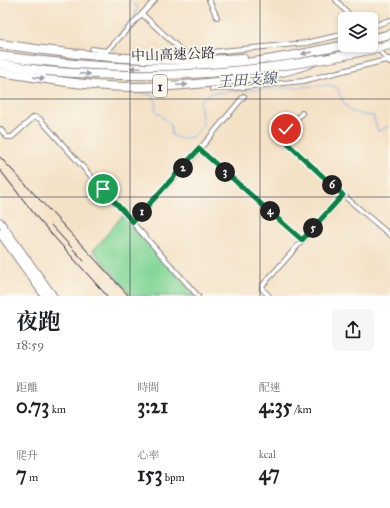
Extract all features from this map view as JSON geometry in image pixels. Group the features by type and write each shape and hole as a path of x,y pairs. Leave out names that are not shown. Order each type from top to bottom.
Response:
{"highway":[{"path":"378,37 390,34"},
{"path":"0,44 83,54 174,61 250,57 272,59"},
{"name":"中山高速公路","path":"0,64 82,74 151,76 203,75 318,60 390,45"},
{"name":"中山高速公路","path":"0,56 91,66 140,69 187,68 272,59 338,46"},
{"name":"中山高速公路","path":"0,72 85,84 154,87 193,85 274,74 292,71 318,60"}],"main road":[{"path":"0,222 52,296"},
{"path":"0,233 45,296"}],"street":[{"path":"92,49 107,51 155,0"},
{"path":"209,0 217,17"},
{"path":"336,0 347,12"},
{"path":"142,14 188,54 306,42 338,35"},
{"path":"378,24 390,20"},
{"path":"212,89 304,81 389,61 378,48"},
{"path":"133,222 199,149 244,96"},
{"path":"302,113 286,129 283,136 296,152 390,235"},
{"path":"0,129 7,137 12,137 34,116 40,119 198,296"},
{"path":"199,149 302,240"},
{"path":"269,296 262,289 262,286 343,195"}],"green space":[{"path":"123,215 195,296 132,296 93,251"}],"waterway":[{"name":"王田支線","path":"114,42 114,39 134,17 138,8 130,0"},
{"name":"王田支線","path":"114,47 116,53"},
{"name":"王田支線","path":"130,90 131,92 152,95 156,101 155,110 170,124 172,135 181,139 192,137 203,125 200,101 210,93 330,85 337,88 343,102 349,110 358,114 373,116 378,131 390,126"}],"railway":[{"path":"0,157 129,296"},
{"path":"0,170 39,220 107,296"},
{"path":"51,225 84,261"}],"route":[{"path":"103,189 133,222 189,162 199,149 302,240 343,195 288,144 283,136 286,129"}]}
